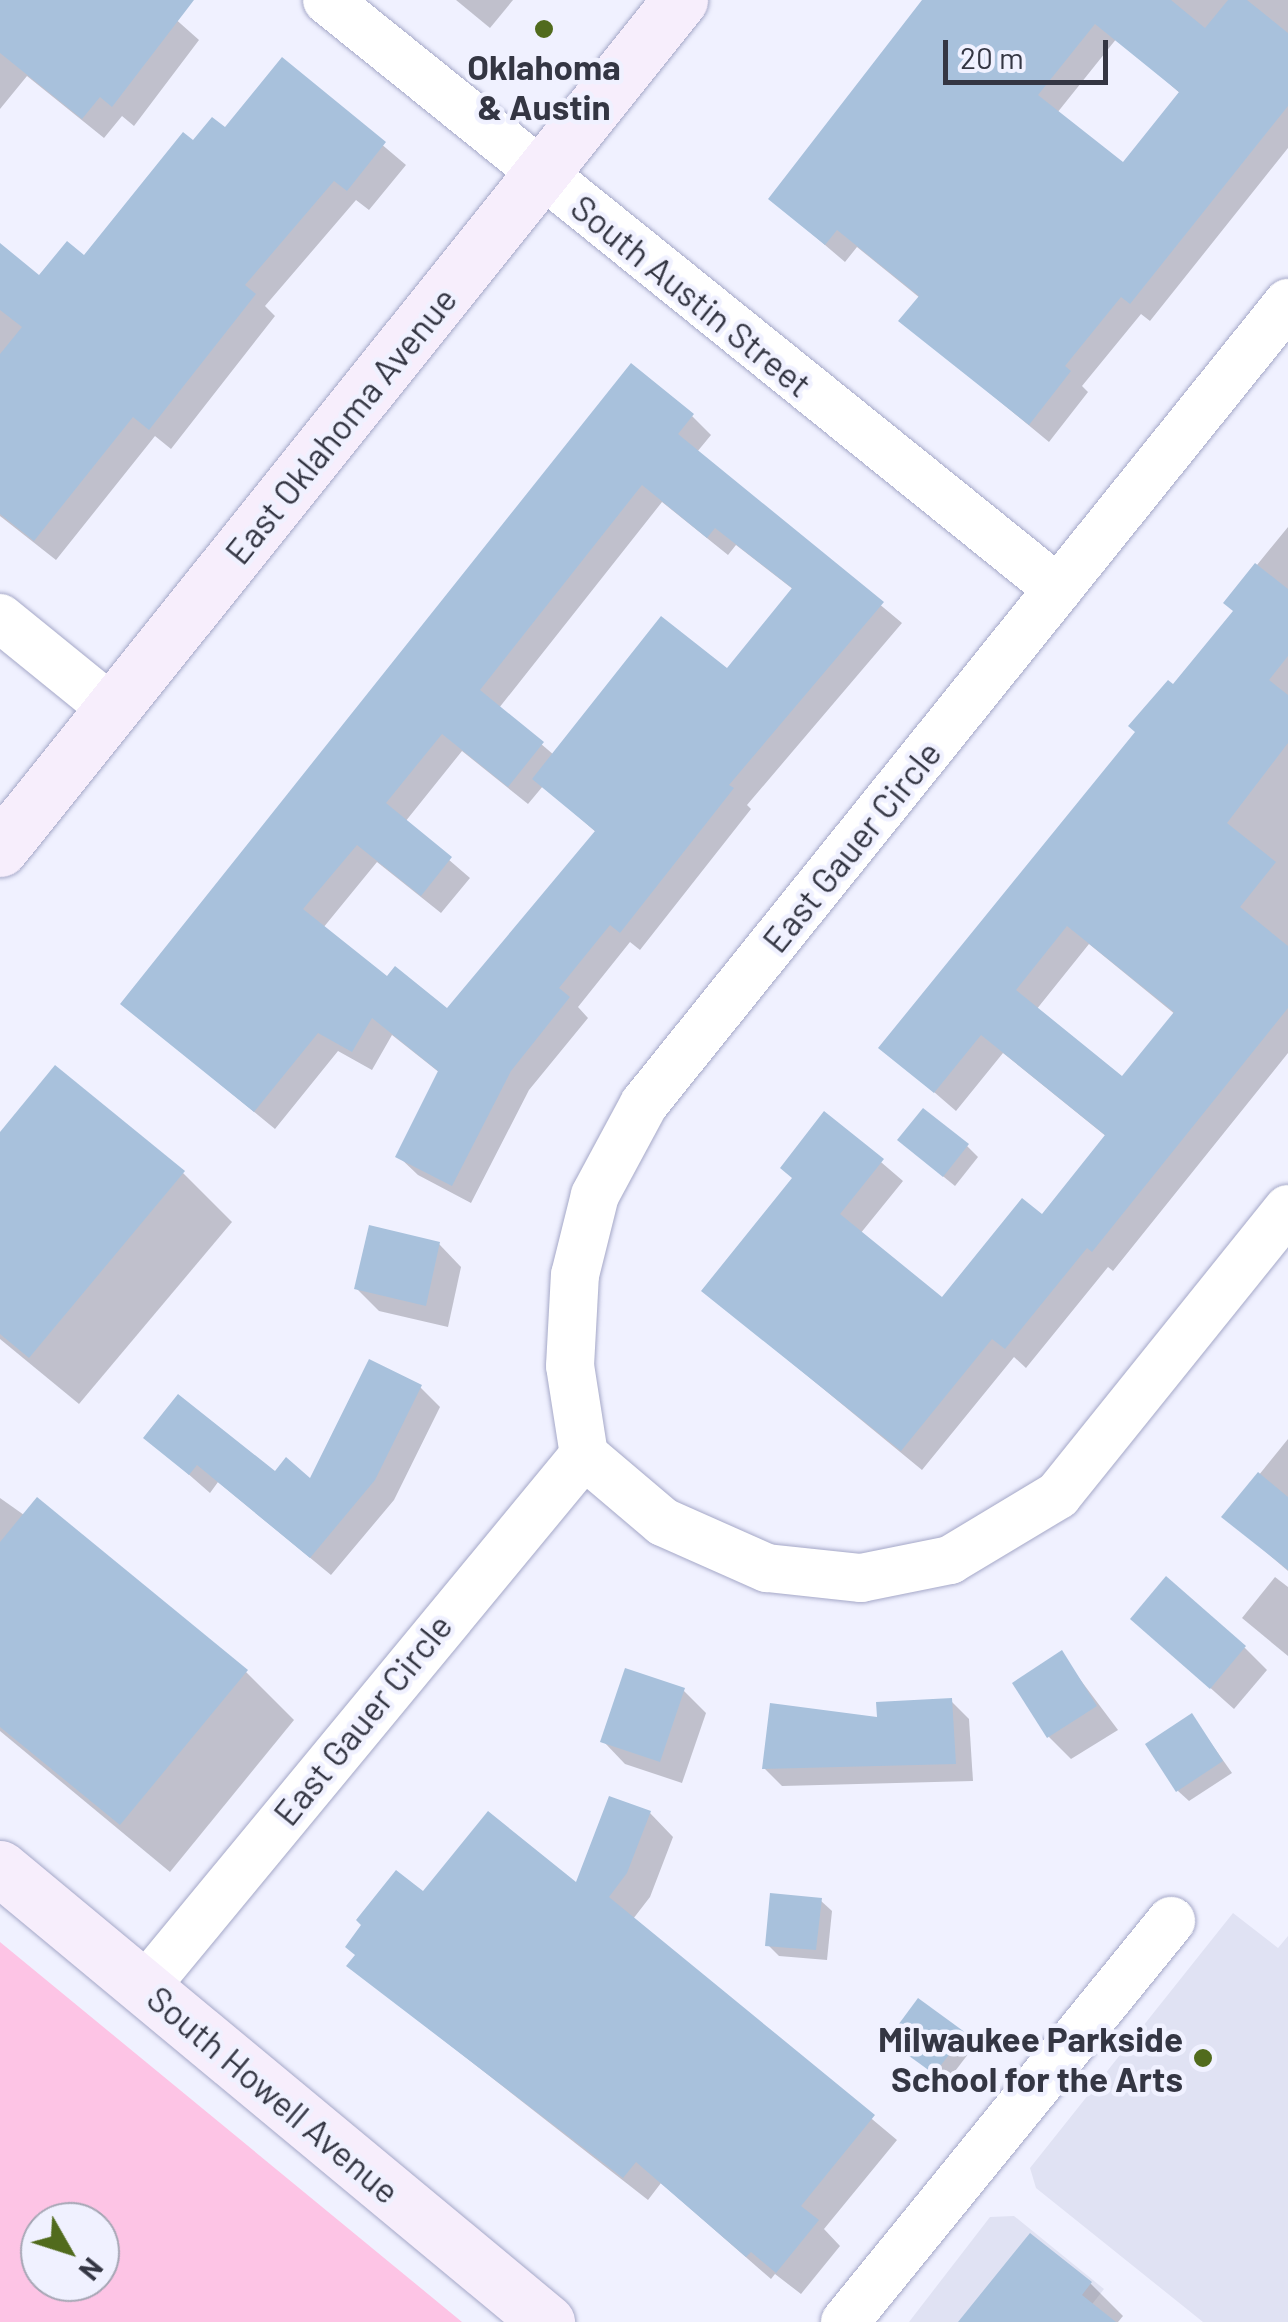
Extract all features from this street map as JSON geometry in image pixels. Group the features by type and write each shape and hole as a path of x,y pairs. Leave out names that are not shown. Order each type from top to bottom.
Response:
{"main road":[{"name":"East Oklahoma Avenue","path":"0,849 680,0"},
{"name":"South Howell Avenue","path":"0,1868 547,2322"}],"street":[{"name":"South Austin Street","path":"326,0 1058,590"},
{"name":"East Gauer Circle","path":"146,1987 584,1455 570,1366 575,1276 595,1195 644,1104 1288,302"},
{"path":"0,618 112,709"},
{"path":"584,1455 663,1522 767,1568 861,1578 950,1560 1058,1495 1288,1209"},
{"path":"846,2322 1171,1921"}],"shaded area":[{"name":"Milwaukee Parkside School for the Arts","path":"1233,1913 1278,1948 1288,1936 1288,2322 1203,2322 1036,2188 1030,2168"},
{"path":"0,1942 462,2322 0,2322"},
{"path":"1014,2216 1104,2289 1078,2322 909,2322 990,2217"}],"building":[{"path":"0,0 194,0 112,107 100,97 82,119 0,53"},
{"path":"922,0 1171,0 1205,28 1228,0 1247,0 1288,33 1288,106 1130,304 1121,297 1065,366 1071,371 1029,425 898,321 919,296 837,230 825,245 768,199","holes":["1095,24 1179,92 1123,162 1038,95"]},
{"path":"282,57 386,142 347,191 334,181 245,285 256,294 149,430 133,417 34,541 0,514 0,354 22,327 0,310 0,243 39,275 67,241 84,255 183,132 193,140 212,117 225,127"},
{"path":"631,363 694,414 678,434 884,602 729,785 734,788 620,933 610,925 559,988 570,997 511,1071 452,1186 395,1157 438,1071 372,1018 352,1052 318,1033 254,1112 120,1004","holes":["642,485 707,538 715,528 792,588 727,668 661,616 532,779 595,831 447,1008 395,966 387,976 303,909 357,845 421,896 452,857 386,803 442,734 508,787 544,742 480,690"]},
{"path":"1255,563 1288,589 1288,656 1269,680 1288,695 1288,743 1227,823 1276,862 1240,907 1288,946 1288,1008 1092,1252 1087,1248 1005,1349 992,1339 901,1451 701,1291 792,1178 780,1168 824,1111 884,1159 840,1214 942,1297 1022,1198 1042,1214 1105,1135 981,1035 934,1093 878,1048 1135,732 1128,726 1168,680 1173,684 1233,611 1223,603","holes":["1067,926 1174,1012 1122,1076 1016,990"]},
{"path":"55,1065 185,1171 29,1358 0,1334 0,1132"},
{"path":"923,1108 969,1144 943,1177 897,1140"},
{"path":"369,1225 440,1242 426,1306 354,1289"},
{"path":"369,1359 422,1385 375,1480 310,1558 197,1465 189,1475 143,1438 178,1394 275,1471 286,1457 310,1478"},
{"path":"1258,1472 1288,1497 1288,1570 1221,1517"},
{"path":"37,1497 248,1670 120,1825 0,1727 0,1542"},
{"path":"1166,1576 1246,1646 1210,1689 1130,1619"},
{"path":"1062,1650 1097,1706 1047,1738 1012,1683"},
{"path":"625,1668 685,1688 660,1762 600,1742"},
{"path":"952,1698 956,1764 762,1769 770,1703 877,1717 876,1702"},
{"path":"1192,1713 1223,1761 1176,1792 1145,1744"},
{"path":"609,1796 651,1811 627,1873 609,1897 875,2115 801,2206 819,2220 776,2273 751,2252 746,2257 636,2162 623,2178 346,1966 355,1955 345,1947 361,1925 356,1920 396,1870 423,1891 488,1811 576,1882"},
{"path":"770,1893 822,1898 816,1950 765,1946"},
{"path":"918,1998 966,2033 934,2074 887,2040"},
{"path":"1030,2233 1092,2282 1082,2295 1116,2322 958,2322"}],"place":[{"name":"Oklahoma & Austin","path":"544,29"},
{"name":"Milwaukee Parkside School for the Arts","path":"1203,2058"}]}
